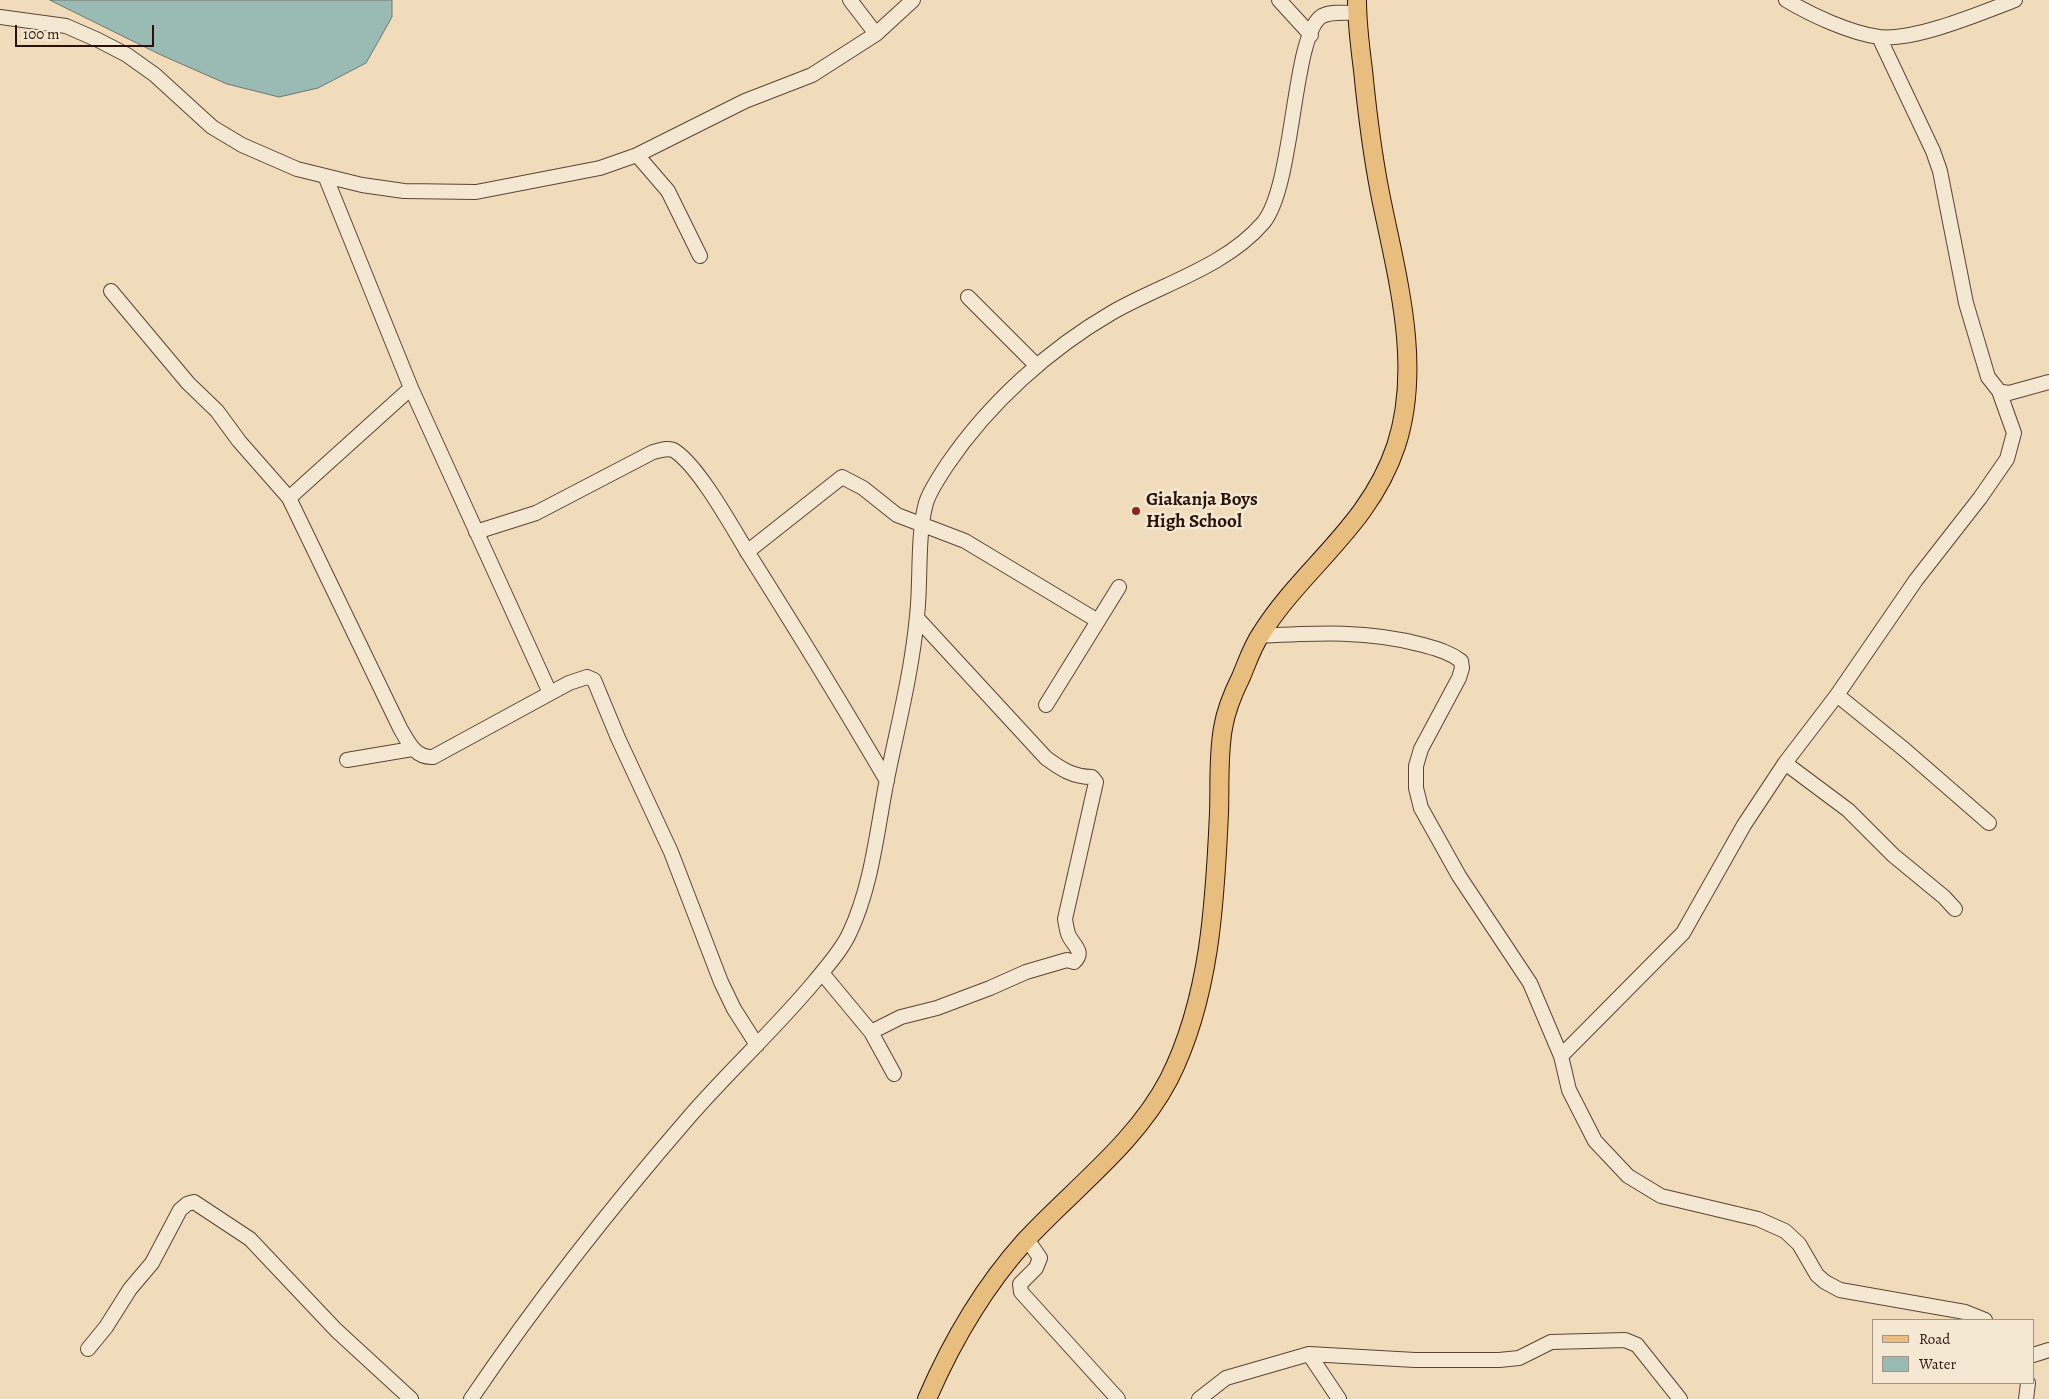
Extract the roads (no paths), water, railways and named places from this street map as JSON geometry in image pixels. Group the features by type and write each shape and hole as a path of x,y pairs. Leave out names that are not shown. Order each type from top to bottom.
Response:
{"main road":[{"path":"927,1399 950,1346 1000,1270 1027,1239 1124,1140 1168,1081 1193,1020 1200,988 1215,885 1218,775 1223,725 1231,698 1259,636 1285,601 1324,560 1366,507 1396,446 1404,413 1407,384 1405,318 1393,251 1370,146 1357,7"}],"street":[{"path":"850,0 876,34"},
{"path":"0,18 66,26 98,40 127,55 154,75 212,127 234,140 297,169 326,178 404,191 476,192 600,168 637,155 745,101 812,76 876,34 912,0"},
{"path":"1279,0 1311,35"},
{"path":"1786,0 1802,10 1841,26 1879,37 1910,34 1952,22 2015,0"},
{"path":"471,1399 520,1326 616,1205 689,1117 822,973 849,937 859,911 870,867 909,673 917,618 923,523 927,501 960,448 984,418 1037,366 1083,331 1114,312 1212,262 1245,239 1262,223 1272,211 1281,180 1301,70 1311,35 1318,19 1326,14 1357,7"},
{"path":"1561,1056 1683,933 1744,825 1785,764 1837,695 1916,580 1980,498 2007,459 2014,433 1999,391 1988,377 1966,303 1937,165 1879,37"},
{"path":"637,155 668,191 700,256"},
{"path":"326,178 411,388 550,693"},
{"path":"111,290 188,382 217,411 239,442 289,498 388,706 412,749 422,756 433,757 550,693 587,677 596,683 618,738 671,852 721,982 734,1009 756,1045"},
{"path":"968,297 1037,366"},
{"path":"1999,391 2009,393 2049,382"},
{"path":"289,498 411,388"},
{"path":"476,532 536,513 654,452 671,449 687,462 747,552 812,652 887,781"},
{"path":"747,552 842,477 863,488 897,514 965,541 1098,621"},
{"path":"1046,704 1119,587"},
{"path":"871,1032 901,1017 937,1008 1026,972 1067,960 1074,962 1079,955 1079,951 1068,936 1066,919 1096,782 1092,777 1077,777 1068,773 1046,758 917,618"},
{"path":"1259,636 1331,632 1364,633 1396,638 1451,653 1461,661 1462,668 1459,678 1421,749 1416,766 1416,788 1421,808 1459,876 1530,983 1561,1056 1569,1090 1595,1141 1628,1176 1661,1196 1758,1219 1785,1230 1799,1244 1817,1275 1840,1290 1965,1312 1982,1319"},
{"path":"1837,695 1989,823"},
{"path":"348,760 412,749"},
{"path":"1785,764 1848,810 1893,855 1944,897 1955,909"},
{"path":"822,973 871,1032 894,1074"},
{"path":"88,1349 106,1327 130,1289 152,1263 180,1210 187,1204 194,1202 250,1239 336,1330 411,1399"},
{"path":"1027,1239 1040,1258 1036,1268 1020,1284 1021,1292 1118,1399"},
{"path":"1199,1399 1226,1378 1309,1354 1415,1360 1499,1360 1519,1358 1551,1342 1625,1340 1637,1345 1680,1399"},
{"path":"2034,1355 2049,1350"},
{"path":"1309,1354 1338,1399"},
{"path":"2026,1399 2028,1384"}],"water":[{"path":"50,0 392,0 392,17 366,63 318,88 279,97 227,84 161,55"}],"place":[{"name":"Giakanja Boys High School","path":"1136,511"}]}
